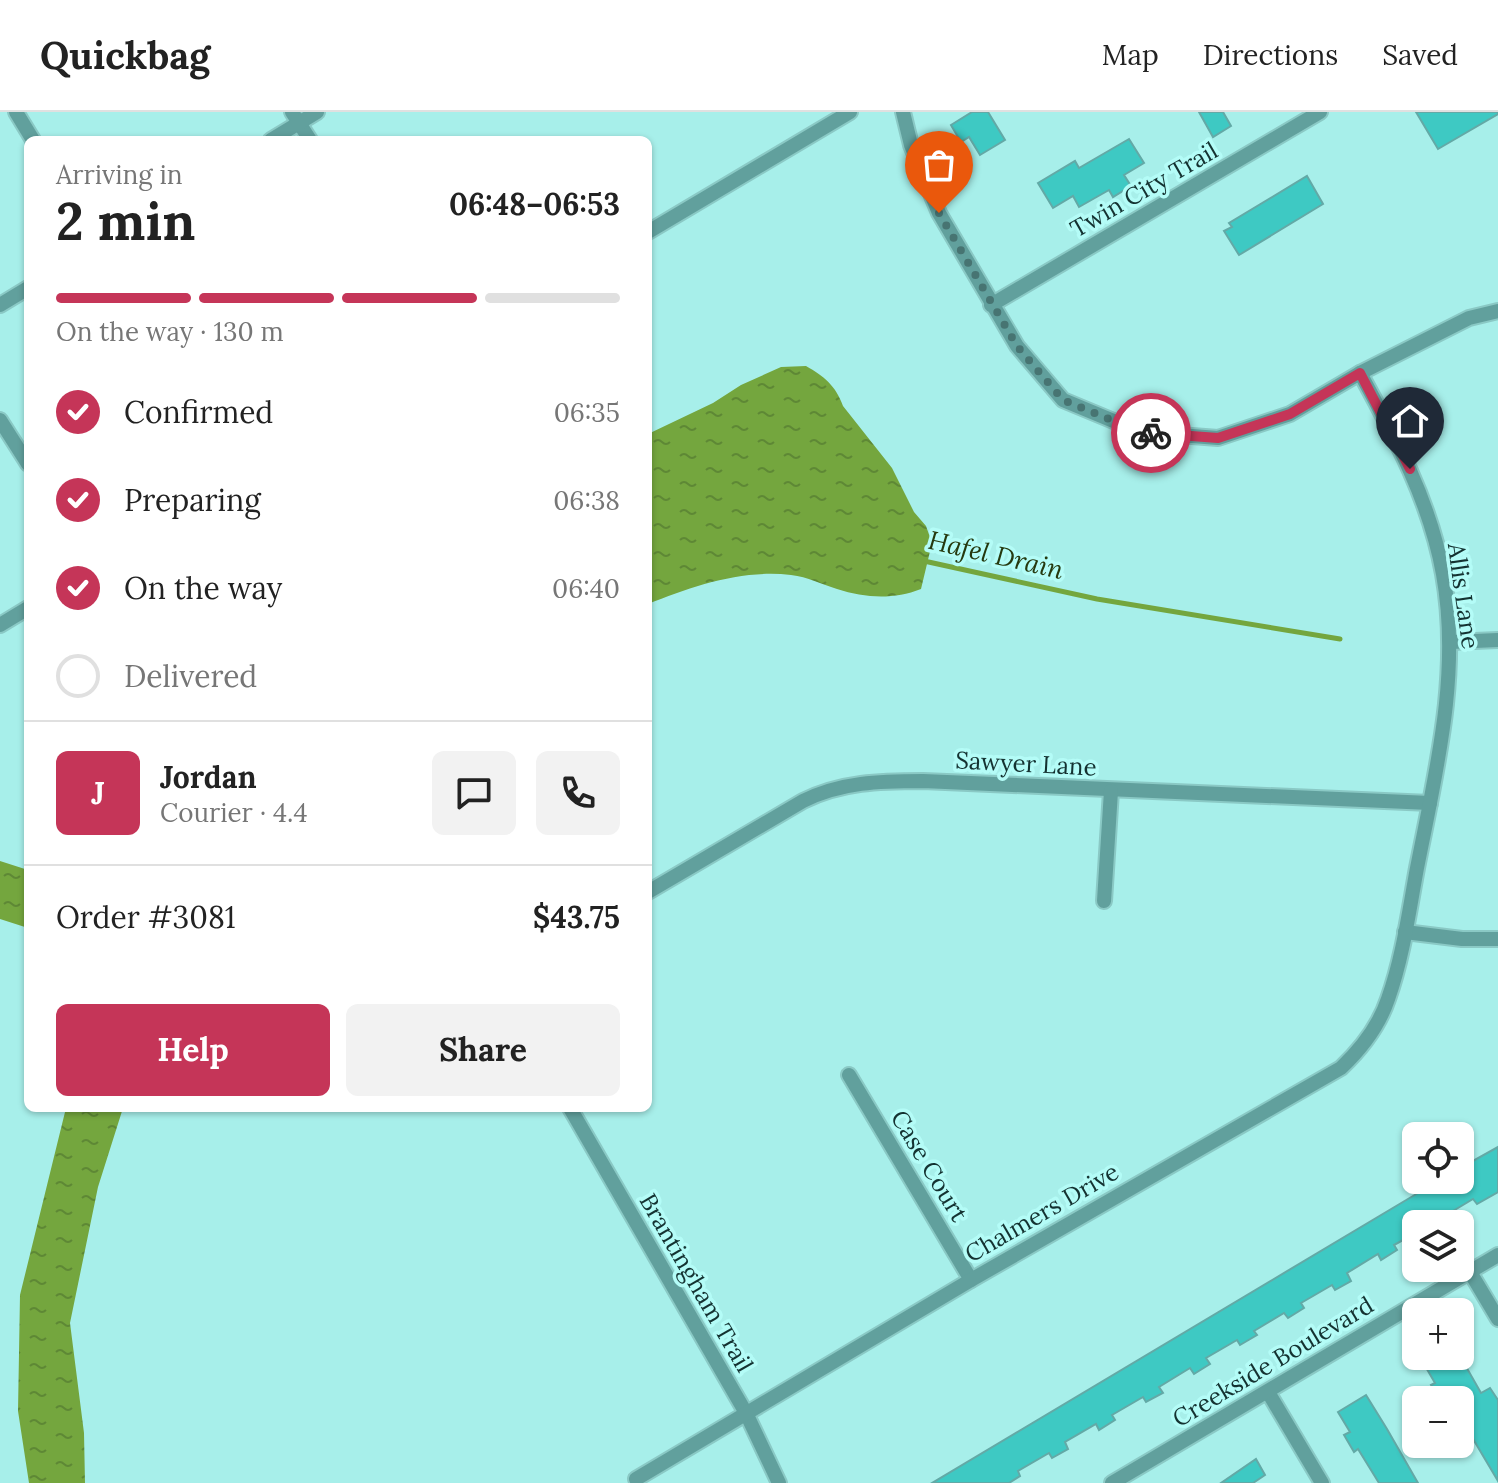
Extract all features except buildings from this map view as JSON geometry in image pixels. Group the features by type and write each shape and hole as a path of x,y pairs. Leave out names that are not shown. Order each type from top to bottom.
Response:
{"street":[{"path":"16,112 31,136"},
{"path":"275,136 296,117 317,112"},
{"path":"652,230 850,112"},
{"path":"903,112 911,145 927,186 955,244 1017,346 1063,400 1140,432 1218,438 1290,414 1360,373 1469,318 1498,311"},
{"name":"Twin City Trail","path":"991,305 1320,112"},
{"path":"296,117 308,136"},
{"path":"0,305 24,290"},
{"name":"Allis Lane","path":"1360,373 1401,449 1426,508 1443,573 1451,642 1448,698 1405,932"},
{"path":"0,420 24,458"},
{"path":"0,625 24,610"},
{"path":"1451,642 1498,640"},
{"name":"Sawyer Lane","path":"652,890 803,801 824,790 850,784 923,781 1430,803"},
{"path":"1104,901 1111,791"},
{"path":"1405,932 1462,939 1498,939"},
{"name":"Chalmers Drive","path":"636,1479 971,1280 1341,1068 1364,1046 1388,1000 1405,932"},
{"name":"Case Court","path":"849,1075 971,1280"},
{"name":"Brantingham Trail","path":"572,1112 746,1413 779,1483"},
{"name":"Creekside Boulevard","path":"1474,1270 1498,1255"},
{"path":"1474,1279 1498,1319"},
{"name":"Creekside Boulevard","path":"1112,1483 1453,1282"},
{"path":"1268,1392 1322,1483"}],"water":[{"path":"806,366 824,378 892,468 914,512 926,526 932,543 921,589 900,595 868,596 797,576 755,574 700,585 652,602 652,432 781,367"},
{"path":"0,861 24,869 24,927 0,919"},
{"path":"65,1112 122,1112 98,1187 70,1323 84,1433 85,1483 29,1483 18,1411 20,1295"}],"waterway":[{"name":"Hafel Drain","path":"924,561 1097,599 1340,639"}],"way so far":[{"path":"939,213 1017,346 1063,400 1140,432 1151,433"}],"route":[{"path":"1151,433 1218,438 1290,414 1360,373 1410,469"}]}
